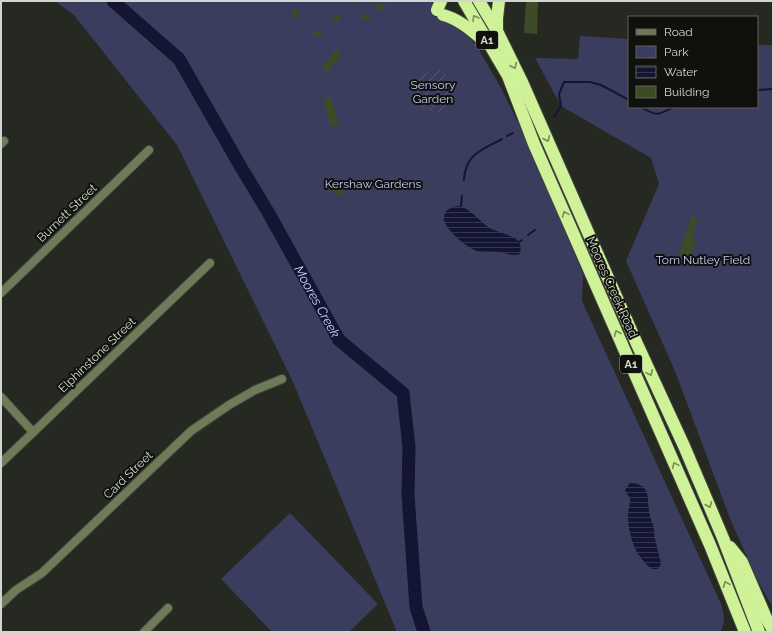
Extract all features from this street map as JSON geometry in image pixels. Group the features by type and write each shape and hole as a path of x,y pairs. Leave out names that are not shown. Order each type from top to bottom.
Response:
{"highway":[{"name":"Moores Creek Road","path":"478,1 497,31 522,82 637,344 684,446 723,538 759,632"},
{"path":"497,31 497,12 499,1"},
{"name":"Moores Creek Road","path":"468,2 508,76 534,144 710,545 739,626 745,632"},
{"path":"440,9 491,47"},
{"path":"723,538 742,562 767,620 773,630"}],"street":[{"name":"Burnett Street","path":"1,294 149,150"},
{"name":"Elphinstone Street","path":"1,463 210,263"},
{"name":"Card Street","path":"1,604 16,590 42,573 191,431 229,405 255,390 282,379"},
{"path":"1,397 33,432"},
{"path":"144,632 168,608"}],"green space":[{"name":"Kershaw Gardens","path":"55,1 432,1 444,22 463,31 476,45 501,88 522,131 583,274 582,301 721,604 724,618 720,632 397,632 293,382 177,145 74,15"},
{"name":"Tom Nutley Field","path":"580,36 628,39 628,108 758,108 758,45 773,45 773,608 758,581 731,521 675,371 626,261 659,184 651,158 561,106 535,58 578,59"},
{"name":"Sensory Garden","path":"440,70 445,72 450,81 453,90 453,98 444,111 438,112 425,109 415,102 412,91 421,75 429,71"},
{"path":"290,513 378,604 349,632 272,632 221,579"}],"water":[{"path":"458,206 465,208 488,227 517,240 521,250 520,254 512,255 499,252 477,251 463,243 449,229 444,219 446,211 452,207"},
{"path":"630,483 642,486 647,494 650,516 661,563 657,569 652,569 641,559 632,541 628,521 630,498 625,490"}],"building":[{"path":"526,1 538,1 537,34 524,33"},
{"path":"377,4 385,5 384,11 376,9"},
{"path":"296,9 300,16 295,18 291,11"},
{"path":"338,14 341,18 335,23 332,20"},
{"path":"362,14 370,15 370,20 362,19"},
{"path":"314,31 322,31 322,36 314,36"},
{"path":"336,49 342,54 328,72 322,68"},
{"path":"331,97 339,125 331,127 323,100"},
{"path":"334,181 345,190 340,197 328,188"},
{"path":"691,216 698,218 694,231 687,229"},
{"path":"687,230 695,232 693,239 696,239 691,259 679,256 684,236 691,238 685,236"}],"waterway":[{"name":"Moores Creek","path":"113,1 179,59 268,212 339,340 403,393 409,447 408,495 416,607 424,632"},
{"path":"554,117 561,106 559,94 564,82 590,82 601,85 628,99"},
{"path":"758,90 773,89"},
{"path":"643,108 657,114 671,108"},
{"path":"507,136 513,133"},
{"path":"464,180 465,171 471,159 481,150 502,139"},
{"path":"461,206 462,196"},
{"path":"528,235 535,230"}]}
